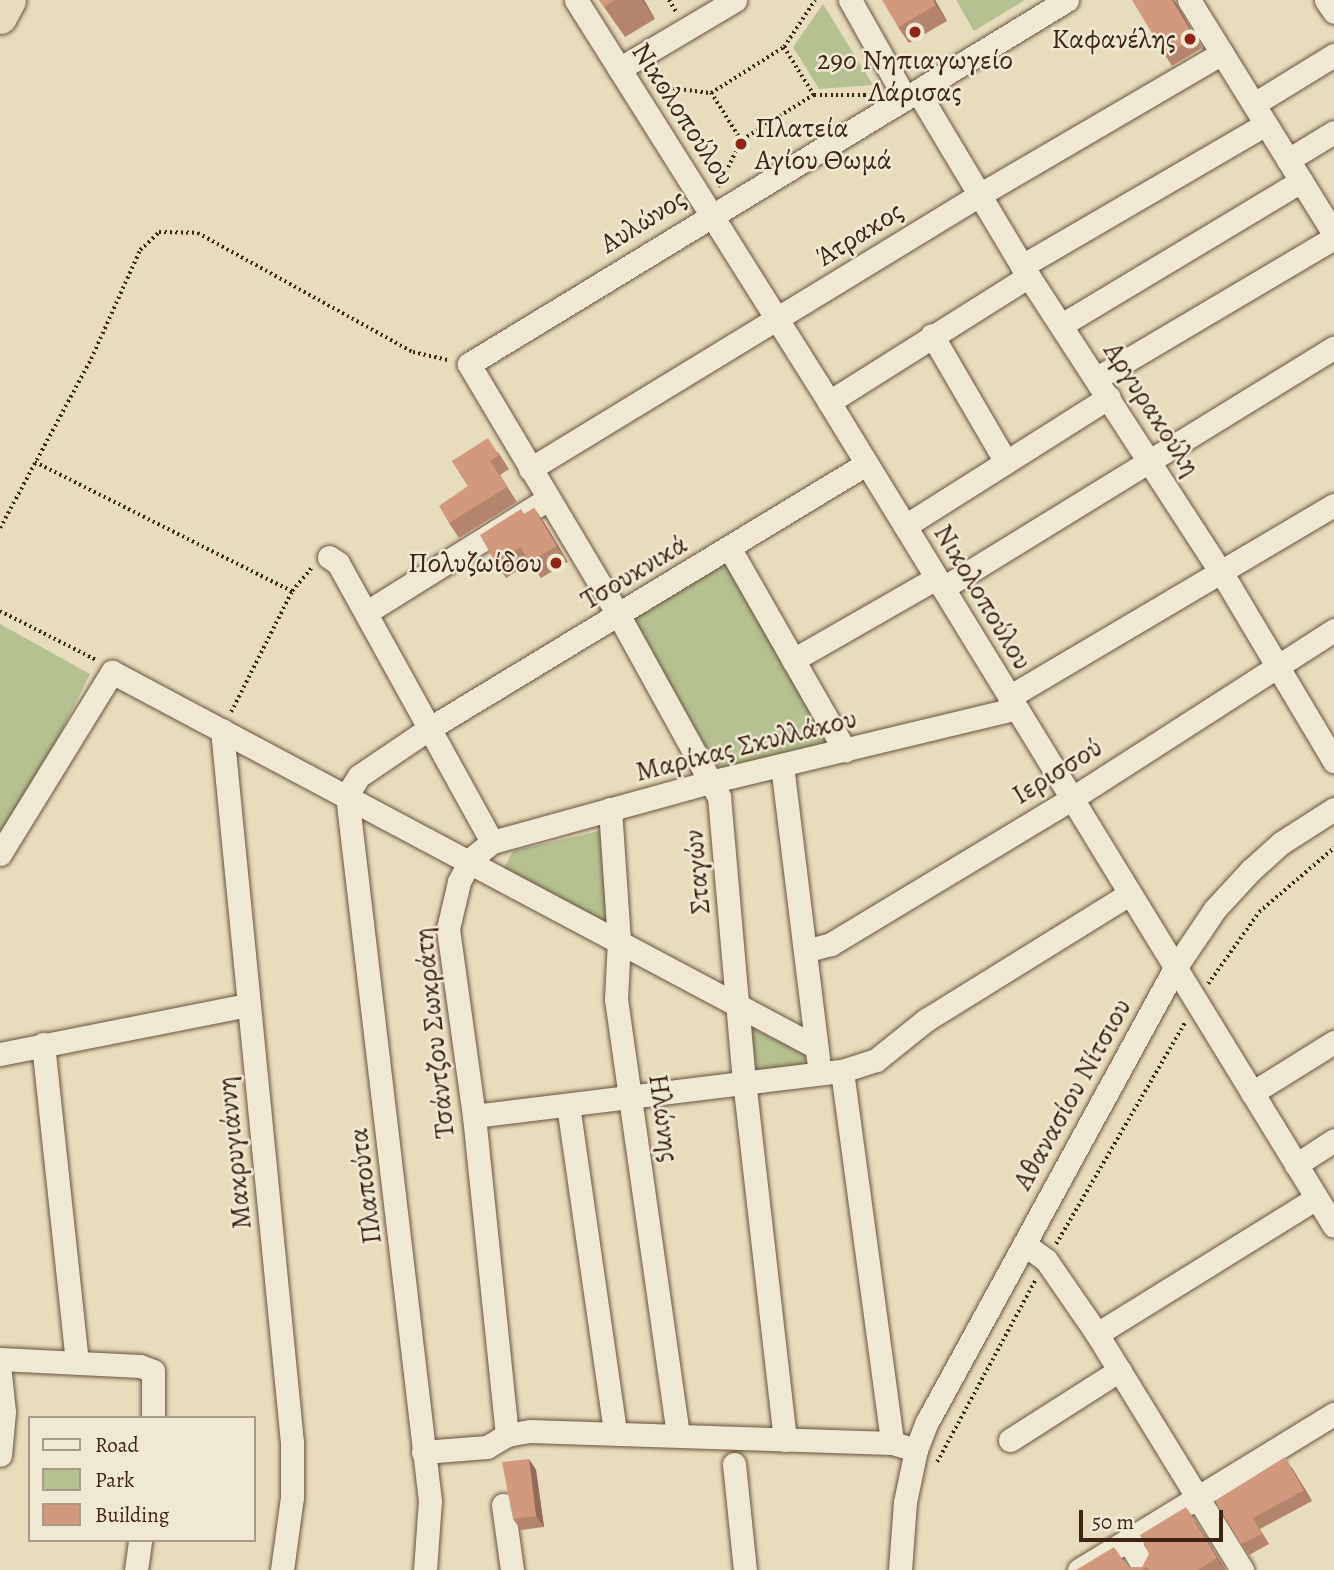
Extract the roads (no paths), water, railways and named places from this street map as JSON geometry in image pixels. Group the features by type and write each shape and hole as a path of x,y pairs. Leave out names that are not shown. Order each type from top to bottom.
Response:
{"highway":[{"path":"0,17 9,0"}],"street":[{"name":"Νικολοπούλου","path":"576,0 619,69 719,208 778,320 1334,1226"},
{"path":"619,69 735,0"},
{"name":"Αργυρακούλη","path":"850,0 981,194 1026,272 1063,324 1219,570 1276,666 1331,748"},
{"name":"Αυλώνος","path":"468,364 719,208 1067,0"},
{"path":"905,526 1006,462 1103,387 1334,236 1189,0"},
{"path":"1326,0 1334,12"},
{"name":"Άτρακος","path":"530,469 981,194 1222,53"},
{"path":"829,401 932,335 1260,114 1334,55"},
{"path":"1288,160 1334,132"},
{"path":"1063,324 1301,181"},
{"path":"932,335 1006,462"},
{"path":"793,660 939,583 1149,460 1334,347"},
{"name":"Σταγών","path":"468,364 714,781 739,1005 744,1082 785,1440"},
{"name":"Τσουκνικά","path":"347,795 359,776 430,728 730,549 866,464"},
{"path":"367,612 548,499"},
{"name":"Μαρίκας Σκυλλάκου","path":"492,842 714,781 845,751 1012,703 1219,570 1334,505"},
{"path":"730,549 845,751"},
{"path":"328,557 338,563 367,612 492,842"},
{"name":"Ιερισσού","path":"805,951 831,944 1071,799 1334,630"},
{"path":"1,855 112,672 471,859 816,1047"},
{"name":"Μακρυγιάννη","path":"222,730 292,1442 292,1497 282,1570"},
{"path":"782,765 816,1047 831,1072 892,1443"},
{"name":"Πλαπούτα","path":"347,795 431,1512 425,1570"},
{"name":"Ηλώνης","path":"610,809 619,940 616,999 678,1435"},
{"name":"Αθανασίου Νίτσιου","path":"900,1570 905,1502 916,1450 1024,1244 1175,968 1215,909 1251,870 1281,843 1334,809"},
{"name":"Τσάντζου Σωκράτη","path":"492,842 471,859 451,904 448,929 474,1116 507,1435"},
{"path":"474,1116 632,1099 831,1072 876,1060 926,1020 1129,894"},
{"path":"0,1054 248,1005"},
{"path":"1252,1093 1334,1042"},
{"path":"43,1044 77,1362"},
{"path":"568,1105 615,1432"},
{"path":"1296,1165 1334,1140"},
{"path":"1097,1334 1316,1198"},
{"path":"1024,1244 1046,1260 1097,1334 1242,1570"},
{"path":"0,1359 140,1366 153,1371 153,1416"},
{"path":"1010,1440 1119,1370"},
{"path":"0,1374 4,1412 0,1455"},
{"path":"1079,1570 1334,1414"},
{"path":"423,1452 486,1447 507,1435 530,1431 892,1443 916,1450"},
{"path":"734,1464 745,1570"},
{"path":"503,1505 512,1570"},
{"path":"1128,1541 1146,1570"},
{"path":"136,1570 140,1542"}],"place":[{"name":"29ο Νηπιαγωγείο Λάρισας","path":"915,32"},
{"name":"Καφανέλης","path":"1190,39"},
{"name":"Πλατεία Αγίου Θωμά","path":"741,144"},
{"name":"Πολυζωίδου","path":"556,563"}]}
